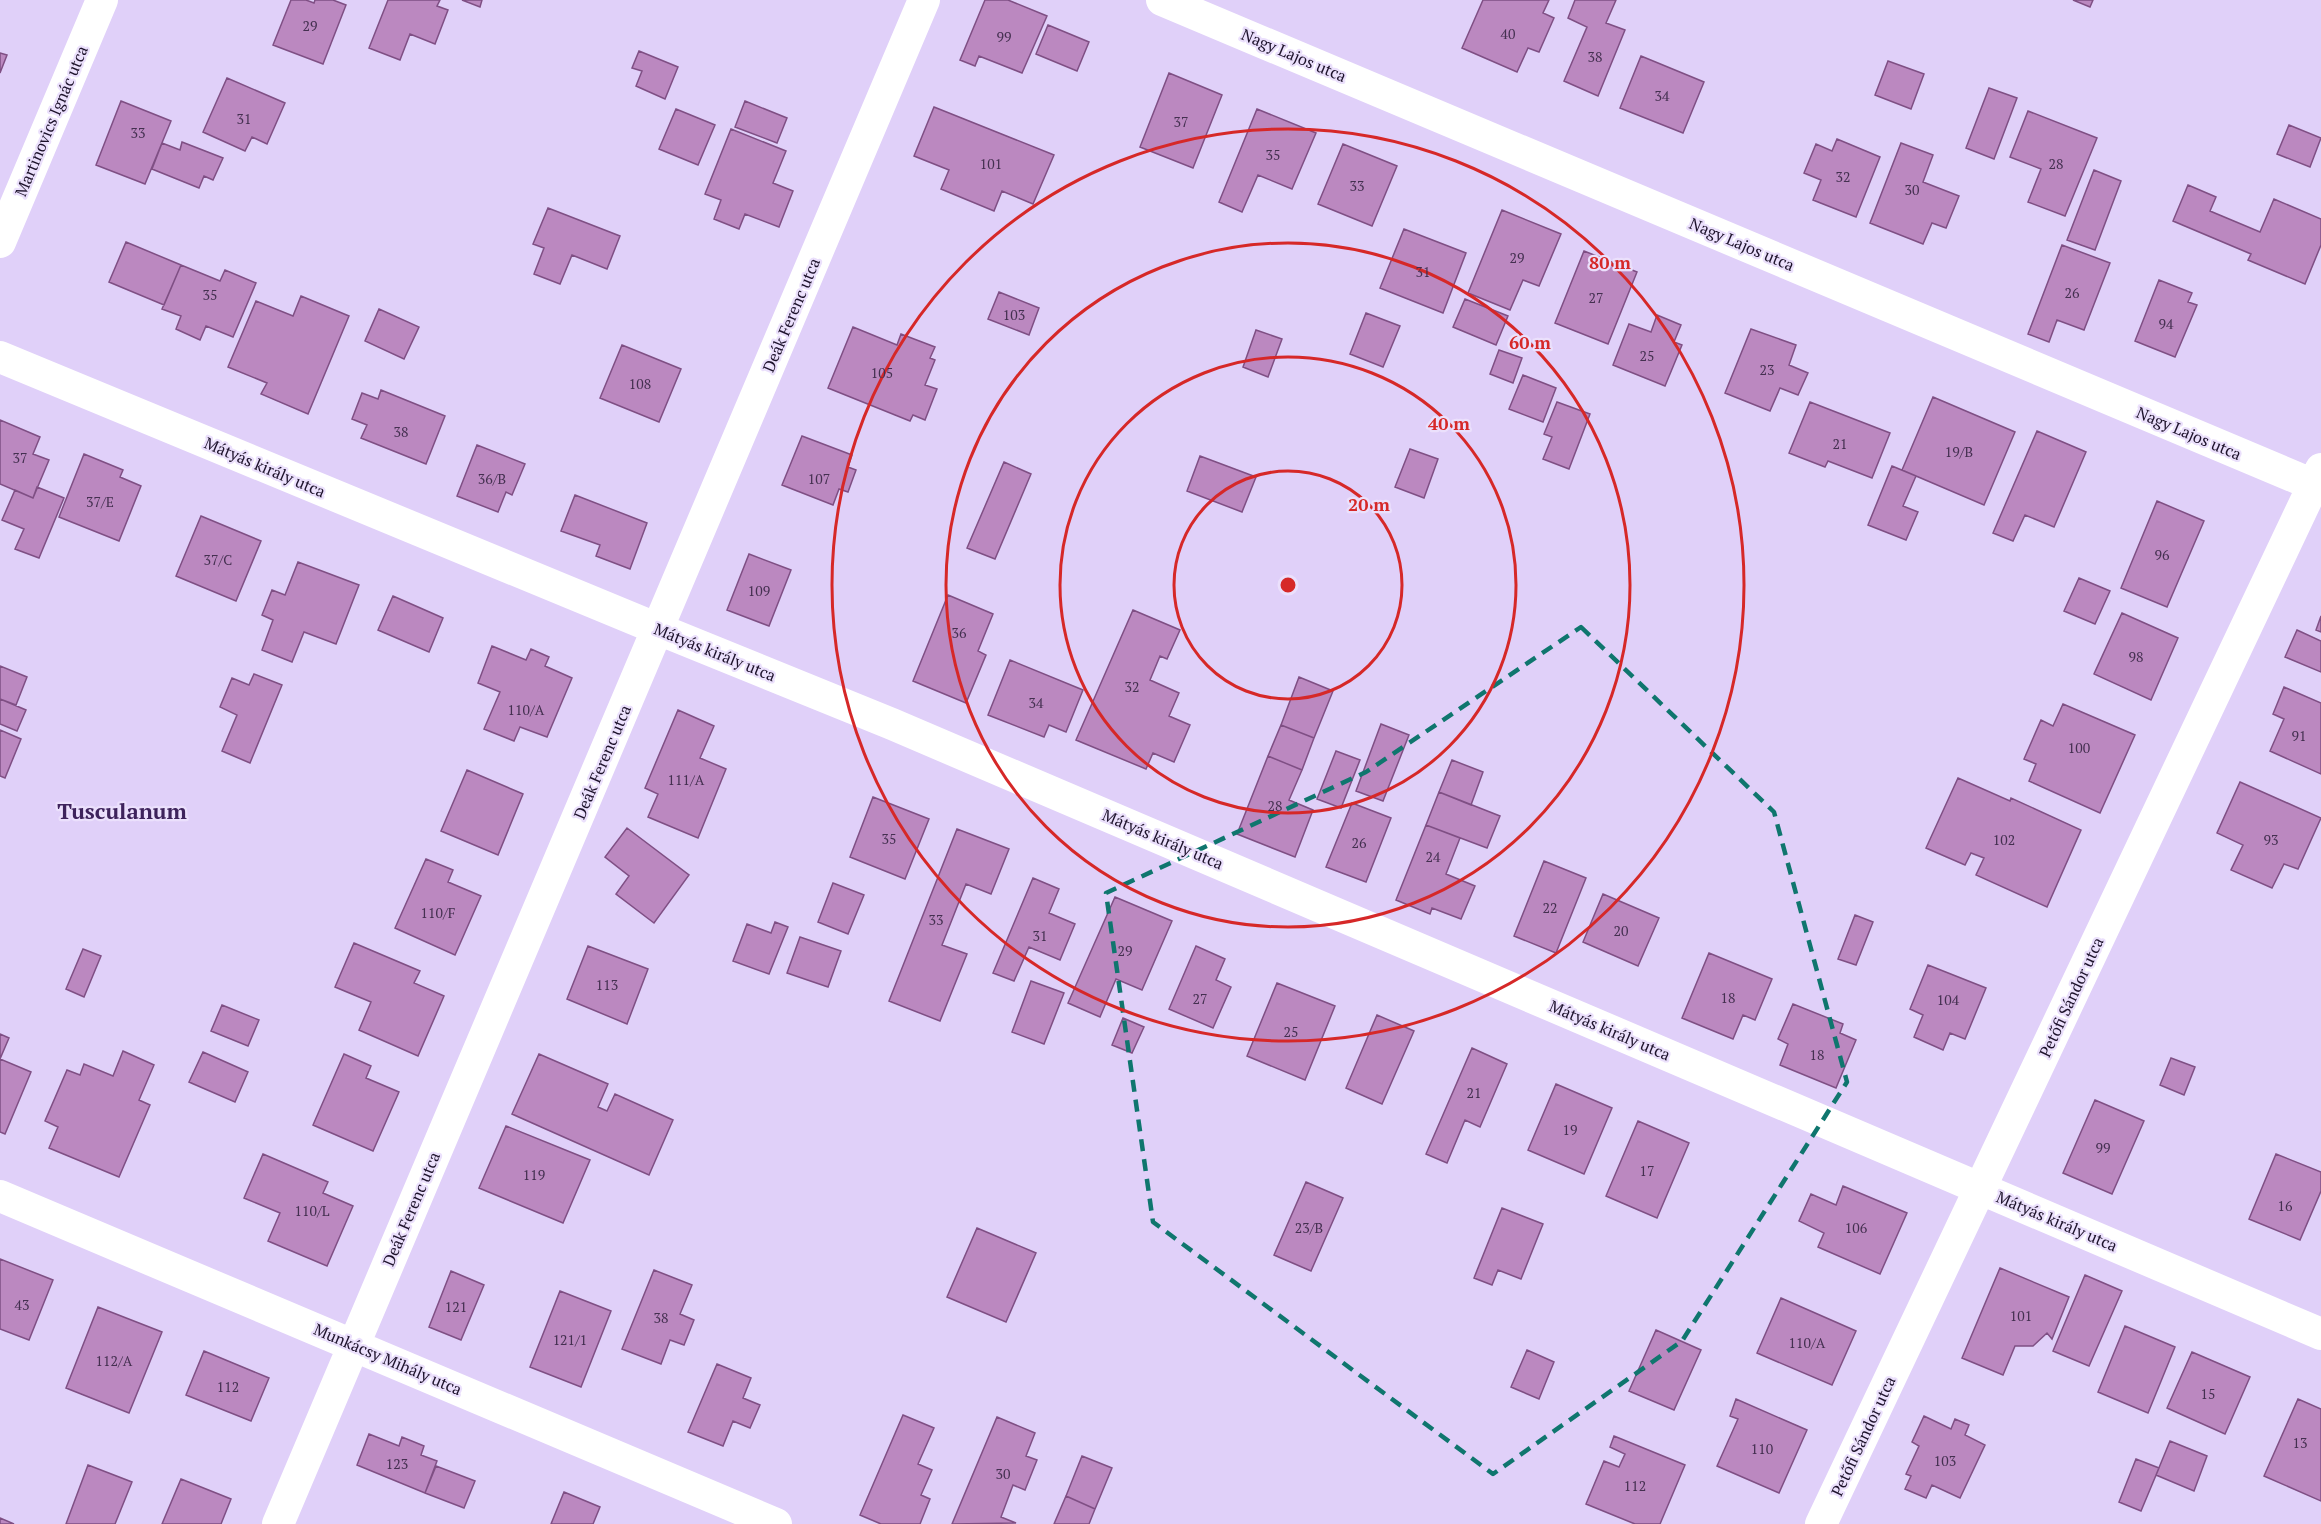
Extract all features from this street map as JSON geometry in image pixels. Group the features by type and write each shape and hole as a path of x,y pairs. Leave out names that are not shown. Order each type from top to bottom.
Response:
{"street":[{"name":"Martinovics Ignác utca","path":"0,242 102,0"},
{"name":"Deák Ferenc utca","path":"278,1524 924,0"},
{"name":"Nagy Lajos utca","path":"1162,0 2319,481"},
{"name":"Mátyás király utca","path":"0,357 903,728 2321,1334"},
{"name":"Petőfi Sándor utca","path":"1821,1524 2319,481"},
{"name":"Munkácsy Mihály utca","path":"0,1196 776,1524"}],"highlighted area":[{"path":"1581,627 1774,812 1847,1082 1682,1341 1493,1474 1153,1222 1106,893 1366,772"}],"building":[{"path":"291,0 306,0 314,3 315,0 333,0 346,5 323,64 273,45"},
{"path":"388,0 440,0 437,6 448,10 435,44 410,34 400,60 369,48"},
{"path":"462,0 482,0 480,7"},
{"path":"985,0 1008,0 1047,16 1022,73 979,56 975,66 960,60"},
{"path":"1483,0 1549,0 1543,13 1554,18 1539,52 1528,48 1517,72 1462,48"},
{"path":"1575,0 1616,0 1606,23 1625,30 1598,96 1564,81 1587,27 1568,18"},
{"path":"2073,0 2093,0 2090,7"},
{"path":"1048,25 1089,42 1077,71 1036,54"},
{"path":"639,51 678,67 665,99 636,86 642,71 632,68"},
{"path":"0,53 7,55 0,73"},
{"path":"1641,56 1704,82 1683,133 1620,108"},
{"path":"1888,61 1924,74 1911,109 1875,95"},
{"path":"1169,73 1222,95 1193,168 1140,147"},
{"path":"227,78 285,103 267,144 252,137 245,151 203,132"},
{"path":"1989,88 2017,98 1994,159 1966,148"},
{"path":"121,101 171,121 145,184 96,165"},
{"path":"745,101 787,118 777,143 735,127"},
{"path":"934,107 1054,155 1033,204 1002,191 994,211 941,189 949,170 914,156"},
{"path":"676,109 715,125 698,165 659,149"},
{"path":"1257,109 1316,133 1292,189 1258,175 1242,212 1219,202"},
{"path":"2028,111 2097,138 2065,216 2028,202 2041,169 2010,157"},
{"path":"2289,125 2321,138 2310,167 2277,154"},
{"path":"731,129 786,151 773,183 793,191 779,227 745,214 739,229 714,219 721,200 705,194"},
{"path":"1837,139 1880,157 1856,217 1813,200 1821,180 1804,173 1816,144 1832,151"},
{"path":"182,142 223,158 213,180 204,176 199,188 152,169 162,143 180,150"},
{"path":"1901,143 1933,155 1923,182 1959,196 1946,228 1932,223 1923,244 1870,223"},
{"path":"1343,144 1397,166 1372,226 1318,204"},
{"path":"2094,170 2121,181 2095,250 2067,240"},
{"path":"2188,185 2216,197 2210,211 2260,232 2274,199 2321,219 2321,245 2305,284 2248,260 2251,254 2173,221"},
{"path":"548,208 620,236 607,269 572,255 560,284 534,274 544,248 533,244"},
{"path":"1502,210 1561,234 1539,286 1523,280 1510,310 1468,293"},
{"path":"1404,229 1466,253 1443,313 1380,288"},
{"path":"126,242 181,265 164,305 109,282"},
{"path":"2062,245 2110,263 2084,330 2057,320 2049,342 2028,334"},
{"path":"1584,251 1637,272 1608,344 1555,323"},
{"path":"181,265 220,281 225,270 256,283 233,337 206,326 200,340 176,329 181,316 162,309"},
{"path":"2159,280 2192,293 2188,302 2197,305 2175,357 2135,341"},
{"path":"999,292 1039,308 1029,335 988,319"},
{"path":"301,296 349,316 308,414 261,394 267,383 228,367 256,301 293,316"},
{"path":"1465,299 1508,316 1496,345 1453,327"},
{"path":"379,309 419,327 404,359 365,341"},
{"path":"1366,313 1400,326 1383,367 1350,354"},
{"path":"1657,315 1681,325 1674,342 1682,345 1665,386 1613,365 1629,324 1651,332"},
{"path":"853,327 897,345 901,334 935,347 930,358 935,360 925,385 937,389 925,420 913,415 910,421 828,388"},
{"path":"1751,329 1796,345 1789,365 1808,373 1798,395 1780,388 1770,411 1725,393"},
{"path":"1256,330 1282,339 1268,377 1243,367"},
{"path":"622,345 681,369 659,422 600,398"},
{"path":"1499,350 1522,358 1513,383 1490,374"},
{"path":"1523,375 1556,388 1543,422 1509,409"},
{"path":"381,390 445,416 426,464 361,438 367,425 352,419 362,393 378,399"},
{"path":"1933,397 2015,432 1984,505 1902,470"},
{"path":"1557,402 1590,414 1569,469 1543,459 1552,437 1544,434"},
{"path":"1810,402 1890,433 1872,478 1828,461 1825,467 1789,453"},
{"path":"0,420 40,437 33,454 49,460 33,498 0,484"},
{"path":"2037,431 2086,452 2054,527 2025,515 2013,541 1993,533"},
{"path":"802,436 852,455 848,467 856,470 848,492 839,489 833,505 782,485"},
{"path":"477,445 525,464 512,495 506,492 498,512 457,496"},
{"path":"1410,449 1438,459 1424,498 1395,487"},
{"path":"84,454 123,470 120,477 141,486 119,541 59,517"},
{"path":"1200,456 1256,477 1242,512 1187,491"},
{"path":"1004,462 1031,474 995,559 967,548"},
{"path":"1892,466 1916,476 1903,506 1918,512 1906,540 1868,525"},
{"path":"37,487 64,498 39,558 15,549 24,529 2,520 15,490 33,498"},
{"path":"575,495 647,523 630,569 596,556 600,545 561,531"},
{"path":"2157,501 2204,521 2167,607 2121,588"},
{"path":"201,516 261,541 236,601 176,576"},
{"path":"749,554 791,570 769,626 727,610"},
{"path":"298,562 359,585 336,644 304,632 292,662 262,650 273,620 262,615 272,590 285,595"},
{"path":"2079,578 2110,591 2095,624 2064,611"},
{"path":"948,595 993,614 978,651 986,655 966,703 913,681"},
{"path":"393,596 443,618 429,652 378,630"},
{"path":"1133,610 1180,630 1167,659 1160,656 1150,680 1179,693 1169,716 1190,725 1174,762 1153,753 1146,769 1076,740"},
{"path":"2122,613 2178,638 2151,700 2094,674"},
{"path":"2321,616 2321,632 2316,630"},
{"path":"2297,630 2321,641 2321,672 2285,657"},
{"path":"492,646 526,660 531,649 549,657 545,666 572,678 547,737 520,727 514,741 484,729 500,692 478,683"},
{"path":"1010,660 1083,690 1066,732 1049,725 1044,737 988,715"},
{"path":"0,666 27,677 16,705 0,699"},
{"path":"254,674 282,685 250,763 222,751 237,715 220,707 232,678 249,685"},
{"path":"1299,677 1333,691 1314,738 1281,725"},
{"path":"2284,687 2321,703 2321,774 2270,751 2284,719 2273,714"},
{"path":"0,699 26,710 17,731 0,724"},
{"path":"2063,704 2135,735 2100,813 2029,781 2036,764 2024,759 2041,720 2053,726"},
{"path":"678,710 714,726 700,758 726,769 698,838 648,817 658,794 645,788"},
{"path":"1381,724 1409,735 1383,801 1356,791"},
{"path":"1281,725 1314,738 1302,770 1268,756"},
{"path":"0,730 21,739 5,778 0,776"},
{"path":"1336,751 1360,760 1341,808 1317,799"},
{"path":"1268,756 1302,770 1289,800 1313,810 1295,857 1237,834"},
{"path":"1452,760 1483,772 1471,805 1439,792"},
{"path":"467,770 523,794 498,855 441,831"},
{"path":"1958,778 2010,801 2011,798 2081,830 2047,907 1976,875 1984,858 1971,853 1965,865 1926,848"},
{"path":"2240,782 2321,818 2298,869 2284,864 2272,888 2231,870 2243,845 2217,833"},
{"path":"1439,792 1500,816 1487,848 1426,825"},
{"path":"873,797 929,819 905,879 850,857"},
{"path":"1352,803 1391,818 1366,882 1326,867"},
{"path":"1426,825 1460,838 1446,874 1475,886 1461,919 1432,908 1430,914 1396,900"},
{"path":"627,828 689,875 654,923 616,894 629,876 605,857"},
{"path":"957,829 1009,849 991,894 966,884 942,945 967,954 940,1021 889,1001"},
{"path":"426,859 453,870 448,882 481,896 455,955 395,928"},
{"path":"1544,861 1586,878 1556,953 1514,936"},
{"path":"1033,878 1059,889 1049,913 1075,924 1060,960 1029,947 1014,981 993,973"},
{"path":"833,883 864,895 848,934 818,922"},
{"path":"1603,894 1659,918 1638,966 1583,942"},
{"path":"1115,897 1172,921 1142,990 1116,979 1100,1017 1068,1003"},
{"path":"1855,915 1873,922 1856,965 1838,959"},
{"path":"775,922 788,927 769,974 733,961 747,924 771,933"},
{"path":"800,937 841,951 828,987 787,973"},
{"path":"354,943 420,971 414,983 444,996 418,1056 359,1030 371,1002 335,987"},
{"path":"588,946 648,969 627,1024 567,999"},
{"path":"1196,946 1225,959 1216,980 1231,987 1213,1028 1169,1009"},
{"path":"83,949 101,956 84,997 66,989"},
{"path":"1709,953 1772,979 1755,1020 1743,1015 1733,1039 1682,1018"},
{"path":"1928,965 1986,988 1965,1039 1950,1033 1943,1050 1914,1037 1923,1015 1910,1009"},
{"path":"1031,981 1064,993 1044,1044 1012,1032"},
{"path":"1277,983 1335,1006 1305,1080 1247,1056"},
{"path":"1793,1004 1843,1024 1840,1033 1856,1040 1836,1088 1780,1065 1788,1044 1778,1039"},
{"path":"222,1005 259,1020 248,1046 211,1031"},
{"path":"1377,1015 1414,1031 1382,1104 1346,1088"},
{"path":"1123,1018 1144,1027 1132,1053 1112,1045"},
{"path":"0,1034 9,1038 0,1059"},
{"path":"1472,1048 1507,1064 1480,1127 1465,1120 1447,1163 1426,1154"},
{"path":"123,1051 154,1065 139,1100 150,1105 119,1177 49,1148 58,1127 45,1121 67,1070 80,1075 84,1064 113,1076"},
{"path":"203,1052 248,1072 235,1102 189,1082"},
{"path":"344,1054 371,1066 366,1078 399,1092 373,1151 313,1125"},
{"path":"539,1054 608,1084 598,1107 607,1111 615,1094 673,1120 649,1175 512,1114"},
{"path":"2171,1058 2195,1067 2184,1095 2160,1085"},
{"path":"0,1059 31,1072 5,1134 0,1132"},
{"path":"1556,1084 1612,1108 1584,1174 1528,1150"},
{"path":"2095,1100 2144,1121 2112,1194 2063,1173"},
{"path":"1638,1121 1689,1143 1657,1218 1606,1196"},
{"path":"506,1126 590,1160 563,1223 479,1188"},
{"path":"263,1154 328,1182 323,1193 353,1206 327,1266 268,1241 280,1213 244,1198"},
{"path":"2276,1154 2321,1172 2321,1191 2300,1240 2249,1219"},
{"path":"1306,1182 1343,1198 1311,1271 1274,1255"},
{"path":"1843,1186 1907,1213 1880,1274 1818,1247 1824,1233 1799,1221 1811,1194 1836,1205"},
{"path":"1502,1208 1543,1224 1521,1279 1498,1270 1492,1285 1474,1278"},
{"path":"977,1228 1036,1253 1006,1322 947,1297"},
{"path":"0,1259 53,1280 29,1340 0,1329"},
{"path":"2000,1268 2069,1297 2052,1339 2047,1333 2033,1346 2015,1346 2003,1375 1962,1358"},
{"path":"654,1270 692,1285 680,1314 694,1320 684,1345 670,1340 661,1364 622,1349"},
{"path":"451,1271 484,1285 461,1340 429,1327"},
{"path":"2085,1275 2122,1291 2089,1366 2053,1351"},
{"path":"560,1291 611,1311 581,1387 530,1367"},
{"path":"1781,1298 1856,1331 1832,1385 1757,1353"},
{"path":"98,1307 162,1332 129,1413 66,1388"},
{"path":"2125,1326 2175,1347 2148,1413 2098,1392"},
{"path":"1656,1330 1701,1350 1674,1410 1629,1391"},
{"path":"1527,1350 1554,1362 1539,1399 1511,1387"},
{"path":"204,1351 269,1378 251,1421 186,1395"},
{"path":"2192,1352 2250,1377 2225,1434 2167,1408"},
{"path":"717,1364 751,1378 743,1398 760,1405 750,1428 733,1421 723,1446 688,1432"},
{"path":"1736,1399 1807,1430 1779,1493 1717,1466 1738,1419 1730,1416"},
{"path":"2298,1399 2321,1409 2321,1501 2264,1476"},
{"path":"903,1415 934,1428 918,1464 932,1470 921,1495 930,1499 920,1524 881,1524 860,1515"},
{"path":"1924,1416 1951,1429 1955,1419 1969,1425 1965,1435 1985,1445 1960,1498 1932,1485 1926,1498 1905,1489 1911,1476 1906,1474 1919,1446 1912,1442"},
{"path":"997,1417 1035,1433 1026,1456 1037,1460 1025,1490 1013,1485 1001,1517 1016,1523 952,1524"},
{"path":"369,1434 399,1446 402,1437 424,1446 421,1455 437,1461 425,1493 357,1465"},
{"path":"1614,1436 1685,1465 1660,1524 1635,1524 1586,1504 1604,1461 1619,1467 1625,1454 1610,1447"},
{"path":"2170,1441 2207,1456 2194,1491 2156,1475"},
{"path":"1082,1456 1112,1468 1095,1509 1066,1496"},
{"path":"2136,1459 2159,1468 2141,1511 2119,1502"},
{"path":"88,1465 132,1482 115,1524 66,1524"},
{"path":"436,1466 475,1481 464,1508 425,1493"},
{"path":"181,1479 231,1499 221,1524 162,1524"},
{"path":"564,1492 600,1507 593,1524 551,1524"},
{"path":"1066,1496 1095,1509 1089,1524 1054,1524"},
{"path":"0,1518 14,1524 0,1524"}],"district":[{"name":"Tusculanum","path":"122,810"}]}
